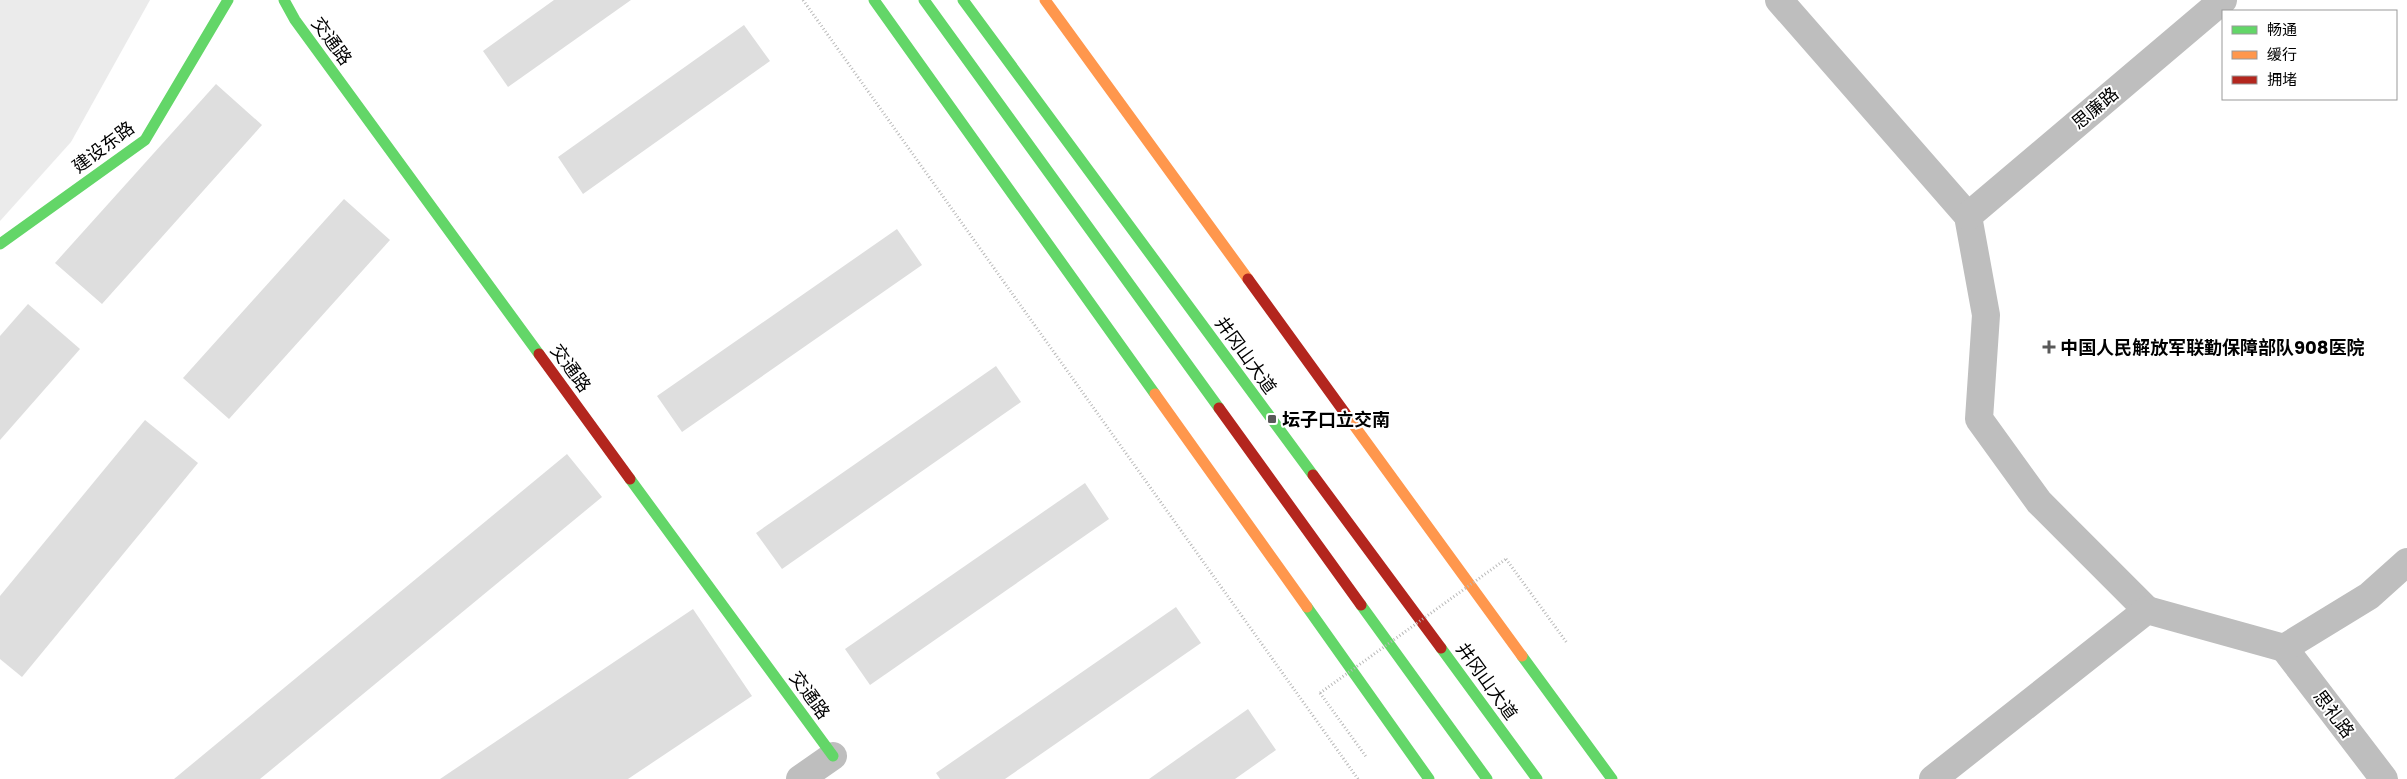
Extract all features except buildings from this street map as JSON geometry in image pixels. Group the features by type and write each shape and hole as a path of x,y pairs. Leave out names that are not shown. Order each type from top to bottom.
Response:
{"main road":[{"name":"建设东路","path":"0,244 146,140 228,0"},
{"name":"交通路","path":"284,0 301,28 832,756"},
{"path":"874,0 1430,779"},
{"path":"924,0 1487,779"},
{"name":"井冈山大道","path":"963,0 1537,779"},
{"path":"1045,0 1612,779"}],"street":[{"path":"1778,0 1968,216 1986,315 1979,419 2038,502 2147,610 2284,648 2369,596 2407,562"},
{"name":"思廉路","path":"1968,216 2223,0"},
{"path":"1934,779 2147,610"},
{"name":"思礼路","path":"2284,648 2384,779"},
{"path":"800,779 832,756"}],"path":[{"path":"803,0 1358,779"},
{"path":"1367,758 1320,693 1506,559 1567,643"}],"shaded area":[{"path":"0,0 150,0 71,142 0,221"}],"traffic: fast":[{"path":"0,244 145,140 228,0"},
{"path":"284,0 295,20 539,354"},
{"path":"874,0 1155,394"},
{"path":"924,0 1219,408"},
{"path":"963,0 1313,475"},
{"path":"630,479 833,756"},
{"path":"1361,605 1487,779"},
{"path":"1307,607 1429,779"},
{"path":"1441,648 1537,779"},
{"path":"1522,656 1612,779"}],"traffic: slow":[{"path":"1045,0 1248,279"},
{"path":"1155,394 1307,607"},
{"path":"1345,413 1522,656"}],"traffic: jam":[{"path":"1248,279 1345,413"},
{"path":"539,354 630,479"},
{"path":"1219,408 1361,605"},
{"path":"1313,475 1441,648"}],"place":[{"name":"中国人民解放军联勤保障部队908医院","path":"2049,347"},
{"name":"坛子口立交南","path":"1272,419"}]}
